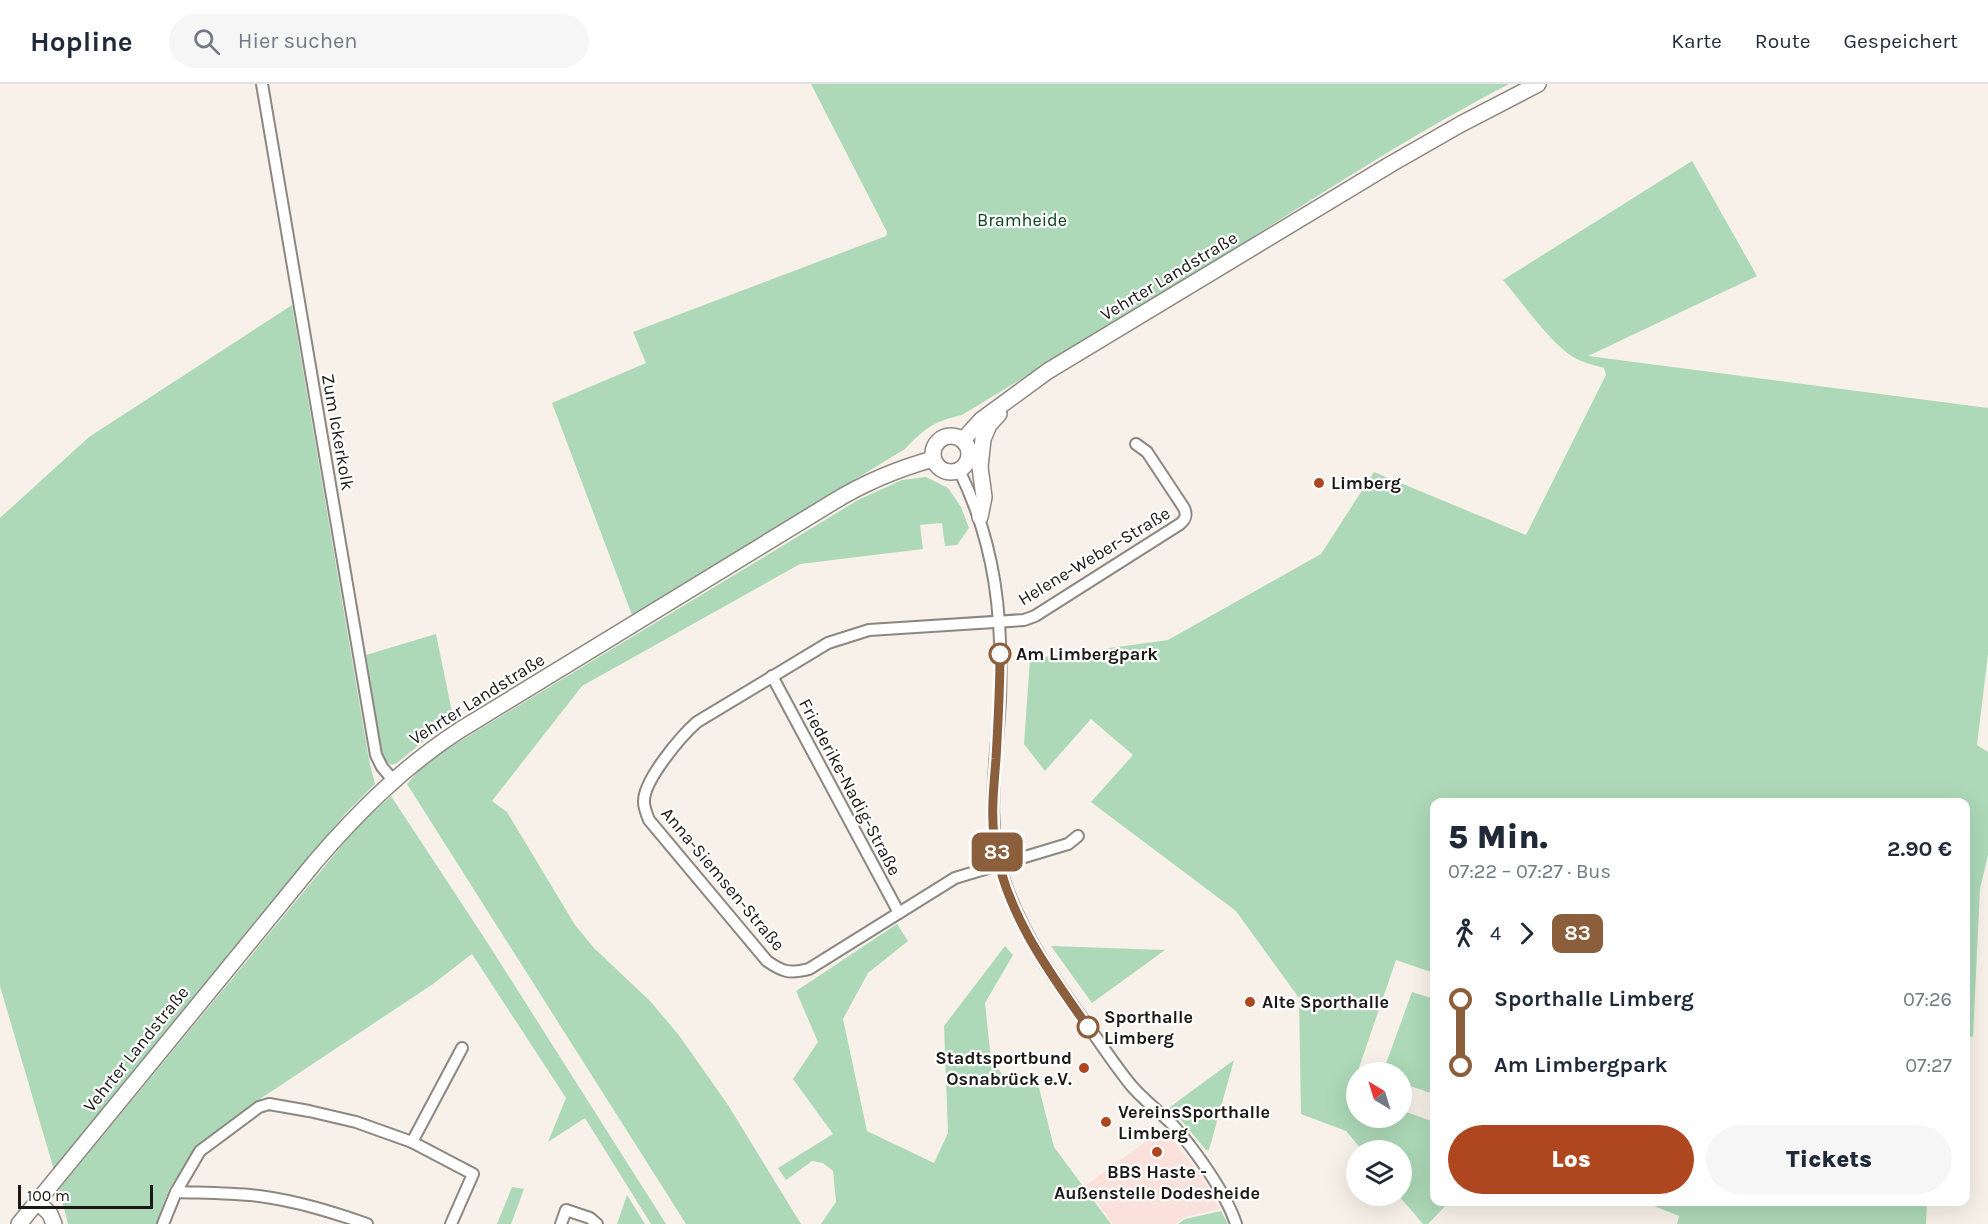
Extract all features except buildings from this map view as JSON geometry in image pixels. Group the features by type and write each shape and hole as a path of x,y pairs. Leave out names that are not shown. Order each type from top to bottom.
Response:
{"main road":[{"name":"Vehrter Landstraße","path":"963,440 981,420 1048,371 1407,160 1461,123 1538,84"},
{"path":"980,517 984,497 980,467 983,440 989,425 999,414 1004,402"},
{"path":"954,436 963,440 968,447 969,459 959,470 950,472 939,468 933,459 933,449 939,440 954,436"},
{"name":"Vehrter Landstraße","path":"19,1224 328,846 348,823 393,780 460,730 833,502 899,469 933,459"},
{"path":"38,1202 50,1214 54,1224"}],"street":[{"name":"Zum Ickerkolk","path":"262,84 376,755 393,780"},
{"name":"Helene-Weber-Straße","path":"999,622 1024,620 1035,616 1185,520 1184,508 1148,452 1136,444"},
{"path":"959,470 980,517 994,583 999,622 1000,699 993,808 994,837 999,864 1024,927 1055,981 1130,1084 1174,1127 1195,1154 1224,1195 1236,1224"},
{"name":"Anna-Siemsen-Straße","path":"999,622 869,630 828,643 697,722 682,735 646,787 643,803 649,820 767,961 780,970 795,972 809,969 955,878 1068,844 1078,836"},
{"name":"Friederike-Nadig-Straße","path":"772,676 899,913"},
{"path":"411,1142 462,1048"},
{"path":"163,1224 176,1192 201,1151 215,1138 259,1107 269,1104 356,1122 411,1142 473,1174 451,1224"},
{"path":"176,1192 276,1199 320,1208 367,1224"},
{"path":"561,1224 566,1210 590,1218 597,1224"}],"shaded area":[{"name":"BBS Haste - Außenstelle Dodesheide","path":"1164,1128 1201,1176 1220,1209 1185,1217 1175,1224 1113,1224 1085,1186"}],"green space":[{"name":"Bramheide","path":"811,84 1509,84 1392,150 962,415 930,426 905,449 632,615 552,403 646,363 633,332 886,236 887,232"},
{"path":"1692,161 1757,276 1588,356 1988,408 1988,654 1977,745 1988,752 1988,855 1980,889 1973,1037 1970,1037 1970,798 1430,798 1430,972 1396,960 1361,1062 1346,1062 1346,1128 1412,1128 1412,1114 1430,1121 1430,1206 1445,1206 1428,1224 1423,1224 1408,1206 1412,1206 1412,1140 1354,1140 1346,1131 1301,1114 1299,998 1236,911 1091,802 1133,755 1091,719 1045,771 1024,744 1030,659 1168,640 1321,554 1374,472 1526,535 1606,375 1604,368 1573,357 1545,332 1503,280"},
{"path":"292,305 369,760 375,784 345,814 54,1170 0,986 0,518 89,437"},
{"path":"926,477 948,488 961,507 969,528 957,545 945,546 942,523 920,525 923,549 800,564 582,686 492,801 507,812 575,925 594,948 650,1001 678,1034 728,1105 801,1224 686,1224 407,784 420,769 447,749 858,500 902,480"},
{"path":"436,634 453,717 397,763 391,765 382,757 366,655"},
{"path":"391,796 487,942 666,1224 651,1224 585,1118 548,1142 566,1098 472,954 433,984 251,1105 197,1146 169,1189 156,1224 68,1224 59,1189 357,827"},
{"path":"897,924 908,941 868,973 843,1019 867,1131 934,1163 948,1133 944,1026 1005,946 1013,955 985,1003 991,1060 1013,1088 1038,1084 1054,1147 1111,1224 821,1224 836,1202 833,1171 823,1163 812,1161 786,1180 778,1168 833,1134 793,1079 818,1042 796,991"},
{"path":"1051,946 1165,950 1092,1003"},
{"path":"1412,992 1430,998 1430,1093 1412,1087 1412,1062 1387,1062"},
{"path":"1234,1060 1209,1150 1206,1150 1170,1107"},
{"path":"512,1187 524,1189 511,1224 497,1224"},
{"path":"627,1195 645,1224 617,1224"},
{"path":"1654,1206 1927,1206 1926,1224 1677,1224 1679,1216"},
{"path":"1221,1211 1228,1224 1178,1224 1185,1219"}],"bus line":[{"name":"83","path":"1000,654 1000,699 993,808 994,837 999,864 1012,900 1039,956 1088,1027"}],"place":[{"name":"Limberg","path":"1319,483"},
{"name":"Am Limbergpark","path":"1000,654"},
{"name":"Alte Sporthalle","path":"1250,1002"},
{"name":"Sporthalle Limberg","path":"1088,1027"},
{"name":"Stadtsportbund Osnabrück e.V.","path":"1084,1068"},
{"name":"VereinsSporthalle Limberg","path":"1106,1122"},
{"name":"BBS Haste - Außenstelle Dodesheide","path":"1157,1152"}]}
